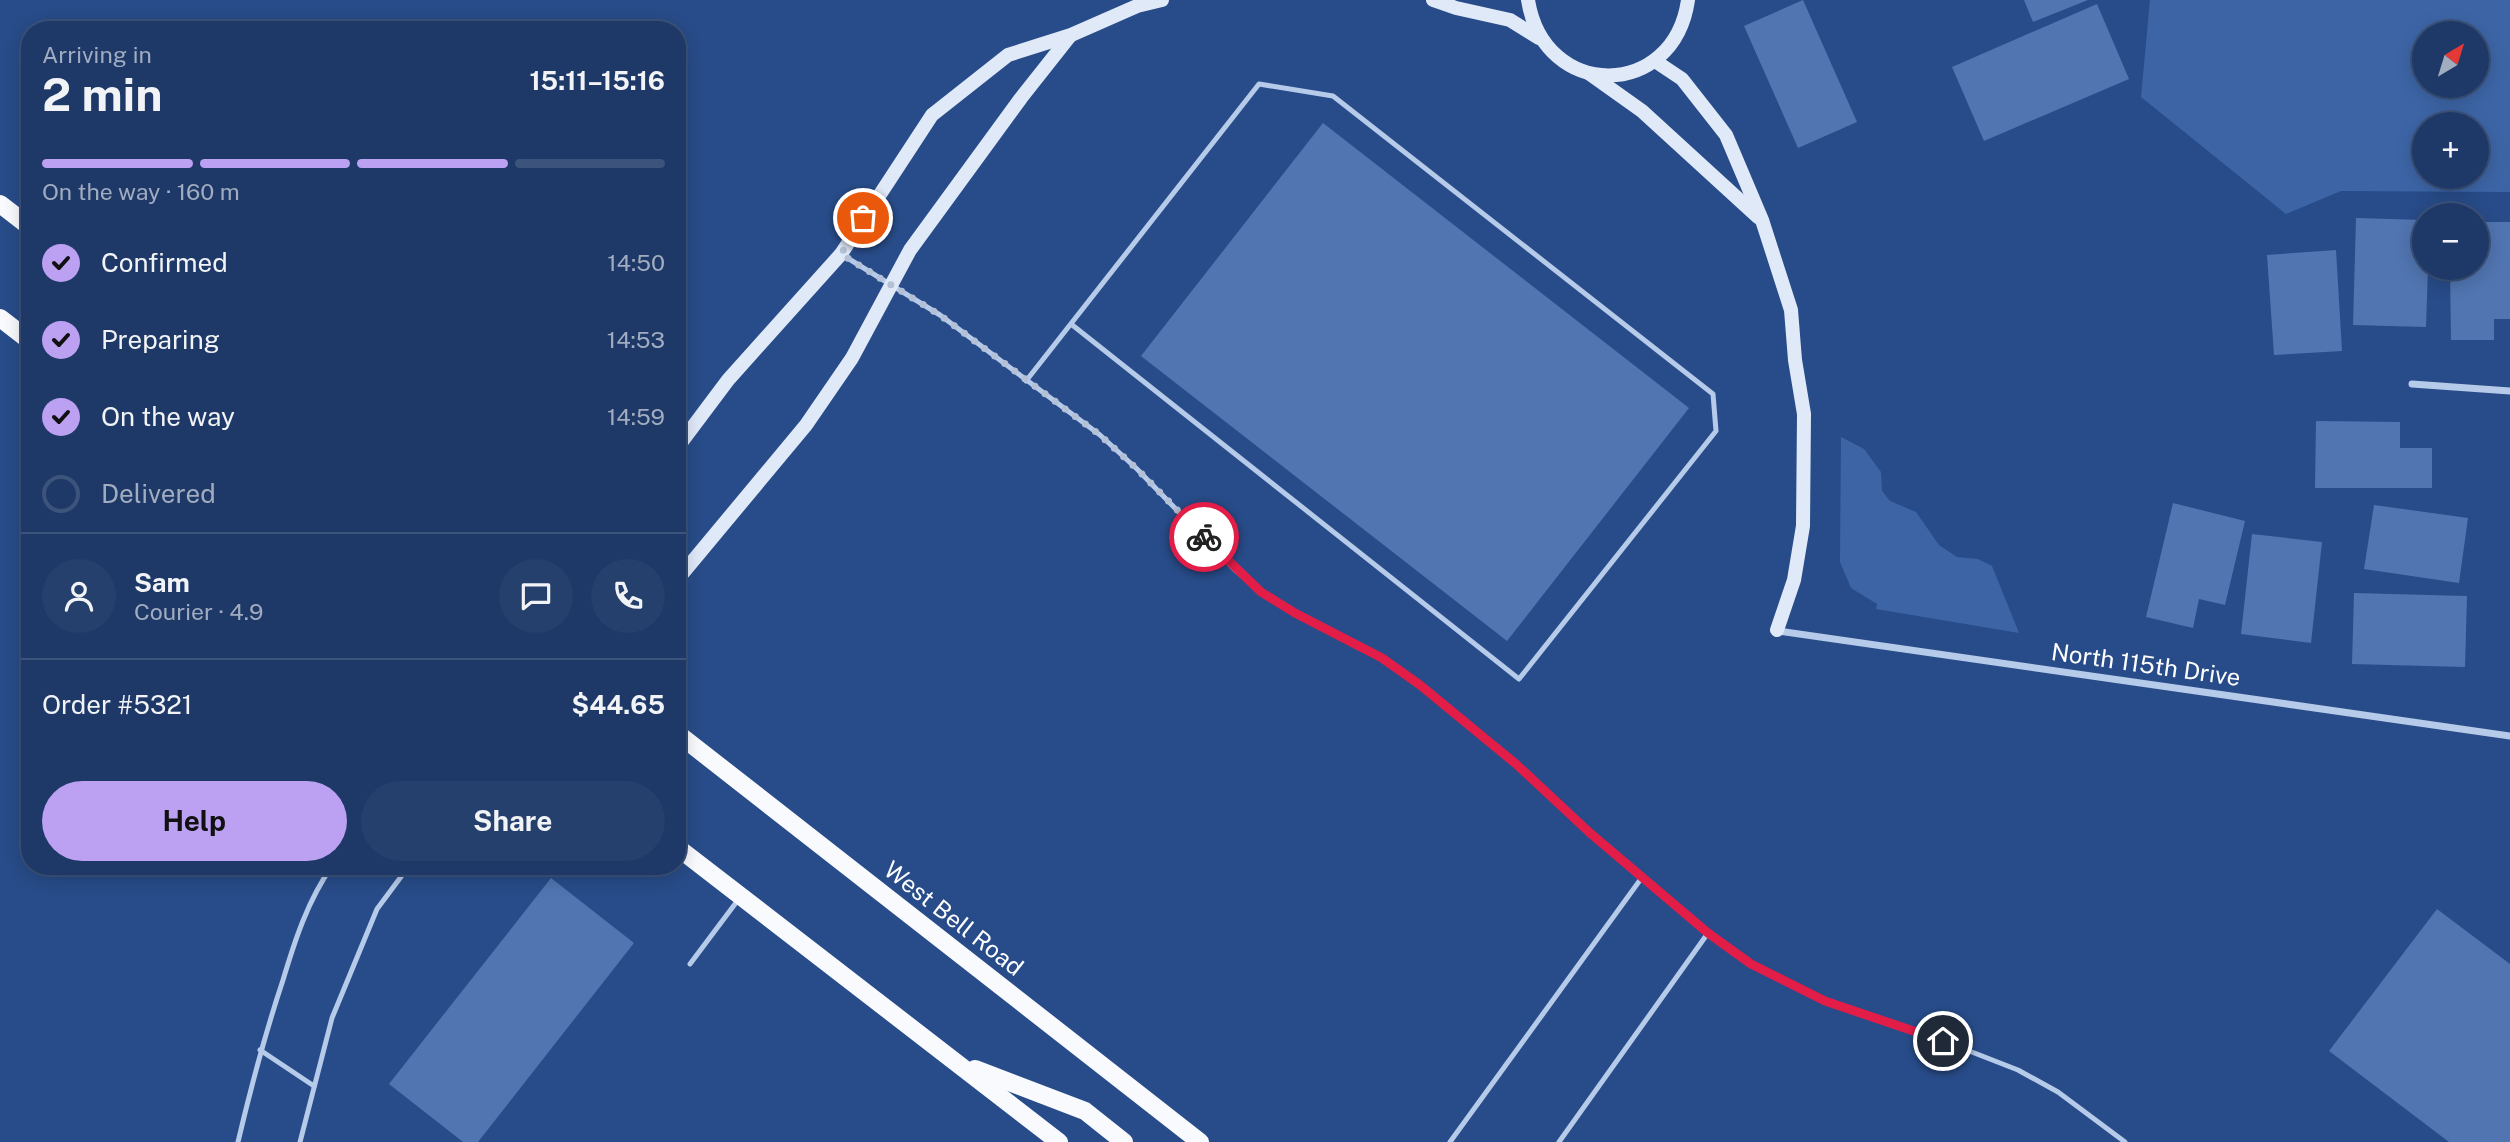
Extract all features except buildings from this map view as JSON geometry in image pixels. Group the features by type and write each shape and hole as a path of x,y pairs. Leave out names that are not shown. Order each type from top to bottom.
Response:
{"main road":[{"path":"0,204 21,220"},
{"path":"0,318 21,334"},
{"name":"West Bell Road","path":"686,740 1200,1142"},
{"path":"686,854 1059,1142"},
{"path":"956,1061 1085,1111 1124,1142"}],"street":[{"path":"686,435 728,380 841,254 932,115 1007,55 1071,34 1137,6 1162,0"},
{"path":"1433,0 1510,20 1541,39"},
{"path":"1528,0 1531,19 1541,39 1560,60 1588,73 1642,111 1762,220"},
{"path":"1588,73 1611,76 1634,71 1655,61 1673,43 1685,19 1688,0"},
{"path":"686,569 806,425 852,358 891,283 918,240 1071,34"},
{"path":"1655,61 1682,79 1726,135 1762,220 1791,310 1795,360 1804,414 1803,526 1794,580 1777,630"},
{"path":"2412,384 2510,391"},
{"name":"North 115th Drive","path":"1777,630 2510,736"}],"lane":[{"path":"1026,380 1259,84 1333,96 1713,394 1716,431 1519,678 1071,324"},
{"path":"841,254 940,315 1100,435 1137,469 1234,569 1261,592 1295,613 1382,658 1420,685 1516,764 1590,833 1708,933 1751,964 1825,1001 1918,1031 2018,1070 2058,1092 2125,1142"},
{"path":"239,1142 260,1050 298,933 325,875"},
{"path":"300,1142 332,1018 377,909 402,875"},
{"path":"1450,1142 1643,876"},
{"path":"690,964 741,896"},
{"path":"1559,1142 1708,933"},
{"path":"260,1050 314,1086"}],"shaded area":[{"path":"2150,0 2510,0 2510,192 2341,191 2286,214 2141,97"},
{"path":"1841,437 1864,449 1881,472 1882,491 1890,501 1916,512 1939,545 1957,557 1978,559 1992,566 2019,633 1876,609 1877,604 1851,588 1840,562"}],"way so far":[{"path":"863,218 841,254 940,315 1100,435 1204,537"}],"route":[{"path":"1204,537 1234,569 1261,592 1295,613 1382,658 1420,685 1516,764 1590,833 1708,933 1751,964 1825,1001 1943,1041"}]}
